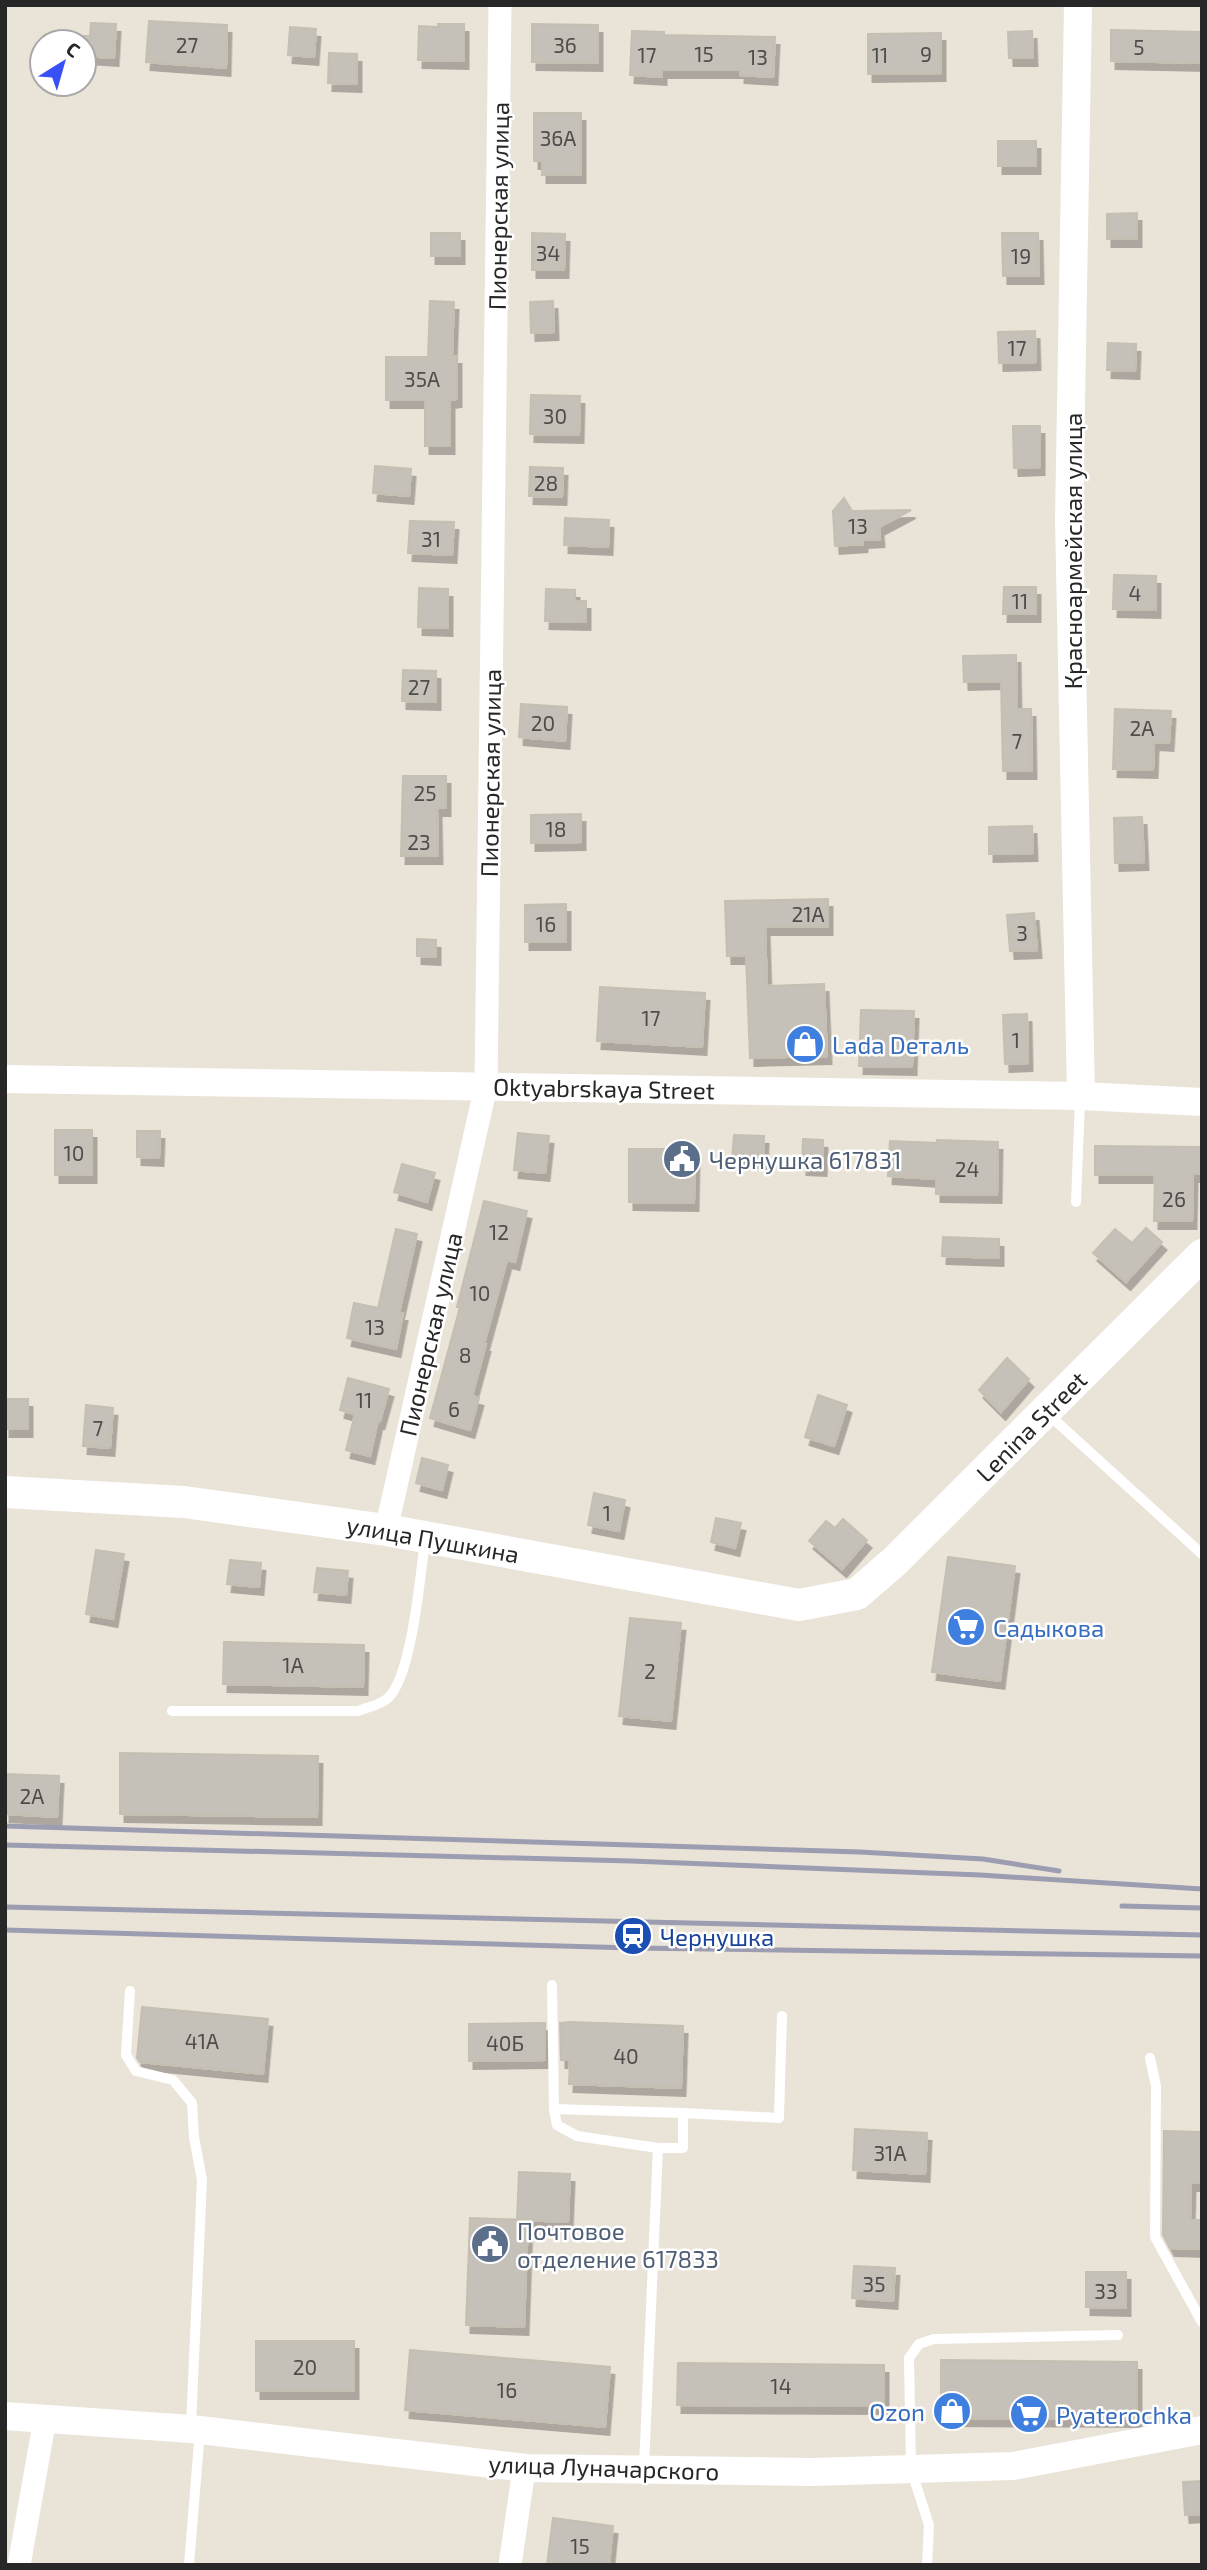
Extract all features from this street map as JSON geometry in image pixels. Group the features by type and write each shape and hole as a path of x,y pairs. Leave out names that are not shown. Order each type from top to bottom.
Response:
{"main road":[{"name":"Lenina Street","path":"857,1594 895,1561 1202,1255"},
{"name":"улица Пушкина","path":"5,1492 184,1502 386,1530 799,1605 857,1594"}],"street":[{"name":"Пионерская улица","path":"386,1530 486,1086 500,5"},
{"name":"Красноармейская улица","path":"1078,5 1069,519 1081,1096"},
{"name":"Oktyabrskaya Street","path":"5,1079 1081,1096 1202,1102"},
{"name":"улица Луначарского","path":"5,2416 195,2430 526,2468 812,2472 1013,2466 1202,2430"},
{"path":"19,2565 45,2418"},
{"path":"510,2565 526,2468"}],"lane":[{"path":"1076,1202 1081,1096"},
{"path":"1046,1412 1202,1554"},
{"path":"172,1711 358,1710 387,1700 398,1686 406,1660 426,1537"},
{"path":"552,1985 556,2125 577,2136 658,2148 684,2148 683,2113"},
{"path":"130,1991 126,2055 136,2071 173,2080 192,2102 194,2137 202,2180 189,2565"},
{"path":"554,2109 779,2118 782,2015"},
{"path":"1150,2058 1156,2086 1155,2237 1202,2322"},
{"path":"643,2470 658,2148"},
{"path":"927,2565 929,2525 911,2469 909,2358 919,2344 934,2339 1118,2335"}],"building":[{"path":"149,21 227,25 226,68 146,62"},
{"path":"91,23 116,24 114,58 98,57 98,28 91,28"},
{"path":"438,24 464,24 464,61 418,60 419,26 439,27"},
{"path":"532,24 598,25 598,63 532,62"},
{"path":"290,27 316,29 314,57 288,55"},
{"path":"1111,30 1202,32 1202,63 1111,61"},
{"path":"632,31 664,32 664,35 775,37 773,77 740,75 740,70 662,70 662,77 630,75"},
{"path":"1032,31 1033,58 1009,58 1008,32"},
{"path":"941,33 941,73 868,74 868,34"},
{"path":"329,53 357,54 357,84 328,83"},
{"path":"534,113 581,113 581,175 542,175 542,161 534,161"},
{"path":"998,141 1036,141 1036,166 998,166"},
{"path":"1137,213 1137,239 1107,239 1107,214"},
{"path":"431,233 460,233 460,256 431,256"},
{"path":"532,233 565,234 564,270 532,270"},
{"path":"1002,233 1038,233 1039,276 1003,276"},
{"path":"430,301 454,302 452,356 457,356 457,399 450,400 450,446 425,446 425,400 386,400 386,357 428,357"},
{"path":"553,301 554,332 531,333 530,302"},
{"path":"1035,331 1036,362 999,363 998,332"},
{"path":"1108,343 1136,344 1135,371 1107,370"},
{"path":"531,395 580,396 579,435 530,434"},
{"path":"1013,426 1040,426 1040,467 1014,468"},
{"path":"375,466 411,469 409,496 373,493"},
{"path":"530,467 563,468 562,497 529,496"},
{"path":"844,498 852,511 911,510 879,527 880,539 863,540 863,544 835,546 833,511"},
{"path":"565,518 609,520 608,547 564,545"},
{"path":"410,521 454,522 452,555 408,553"},
{"path":"1114,575 1156,576 1156,610 1113,609"},
{"path":"1004,587 1036,587 1036,614 1003,614"},
{"path":"419,588 448,589 448,628 418,627"},
{"path":"546,589 575,590 575,601 586,601 586,622 545,621"},
{"path":"1016,655 1017,709 1031,709 1032,771 1003,771 1001,681 964,682 963,656"},
{"path":"403,670 436,671 436,702 402,701"},
{"path":"521,704 567,707 565,741 519,737"},
{"path":"1115,709 1171,711 1169,743 1154,742 1153,770 1113,769"},
{"path":"403,776 446,776 446,808 437,808 438,856 401,856"},
{"path":"581,814 581,842 531,843 531,815"},
{"path":"1142,817 1144,862 1115,863 1114,818"},
{"path":"1032,826 1033,853 989,854 989,827"},
{"path":"828,899 828,927 765,927 767,986 824,984 827,1056 750,1058 746,956 727,956 725,901"},
{"path":"566,904 566,942 525,942 525,905"},
{"path":"1034,913 1037,950 1010,951 1007,915"},
{"path":"417,939 436,940 436,957 417,956"},
{"path":"600,987 705,993 702,1047 597,1041"},
{"path":"861,1010 914,1011 912,1067 859,1066"},
{"path":"1027,1014 1028,1063 1005,1064 1003,1015"},
{"path":"55,1130 92,1130 92,1175 55,1175"},
{"path":"137,1131 160,1131 159,1158 137,1157"},
{"path":"518,1133 549,1136 545,1173 514,1170"},
{"path":"734,1135 764,1136 763,1161 732,1159"},
{"path":"803,1139 823,1140 822,1168 802,1167"},
{"path":"937,1140 998,1142 997,1195 936,1194 936,1179 888,1176 890,1141 937,1143"},
{"path":"1095,1146 1202,1147 1202,1174 1193,1174 1192,1221 1154,1221 1155,1175 1095,1175"},
{"path":"629,1149 695,1149 694,1203 629,1202"},
{"path":"402,1164 435,1173 427,1202 394,1192"},
{"path":"484,1201 527,1211 515,1262 507,1260 484,1344 472,1396 479,1398 470,1430 430,1418 460,1307 457,1307"},
{"path":"1146,1228 1162,1242 1126,1282 1093,1253 1115,1229 1132,1243"},
{"path":"396,1229 417,1234 399,1313 403,1313 396,1349 347,1338 354,1303 378,1308"},
{"path":"943,1237 999,1239 999,1258 942,1256"},
{"path":"1007,1358 1029,1379 1001,1412 979,1390"},
{"path":"348,1378 389,1389 380,1421 378,1420 370,1456 346,1450 355,1414 340,1410"},
{"path":"818,1395 847,1405 834,1446 805,1437"},
{"path":"5,1399 28,1399 28,1429 5,1429"},
{"path":"86,1405 113,1408 110,1448 83,1446"},
{"path":"422,1458 448,1465 442,1490 416,1483"},
{"path":"594,1493 625,1500 619,1531 588,1525"},
{"path":"716,1518 741,1523 735,1548 711,1542"},
{"path":"843,1519 867,1540 842,1569 809,1541 826,1521 835,1528"},
{"path":"96,1550 124,1554 113,1619 86,1614"},
{"path":"948,1557 1015,1566 1000,1681 932,1672"},
{"path":"230,1560 261,1563 259,1587 227,1584"},
{"path":"317,1568 348,1571 346,1595 314,1592"},
{"path":"630,1618 681,1623 671,1721 619,1716"},
{"path":"224,1642 364,1645 363,1687 223,1684"},
{"path":"120,1753 318,1756 317,1817 120,1814"},
{"path":"5,1774 59,1776 57,1817 5,1814"},
{"path":"142,2007 268,2019 263,2074 140,2062 137,2058"},
{"path":"545,2023 545,2060 469,2061 469,2024"},
{"path":"560,2023 683,2026 681,2088 569,2084 570,2060 561,2060"},
{"path":"855,2129 927,2133 925,2174 853,2170"},
{"path":"1164,2131 1202,2132 1202,2183 1191,2183 1190,2220 1202,2220 1202,2249 1170,2248 1163,2235"},
{"path":"519,2172 570,2174 568,2222 517,2220"},
{"path":"470,2218 528,2220 524,2327 466,2325"},
{"path":"854,2266 895,2268 893,2301 852,2298"},
{"path":"1086,2272 1126,2272 1126,2308 1086,2307"},
{"path":"256,2341 354,2341 354,2391 256,2391"},
{"path":"410,2350 610,2367 605,2427 405,2410"},
{"path":"941,2360 1137,2362 1137,2419 941,2418"},
{"path":"678,2363 884,2365 884,2406 677,2405"},
{"path":"1202,2481 1202,2514 1185,2515 1183,2482"},
{"path":"553,2518 613,2526 609,2565 547,2565"}],"railway":[{"path":"5,1826 860,1852 983,1859 1059,1871"},
{"path":"5,1845 631,1861 980,1875 1202,1889"},
{"path":"1122,1906 1202,1908"},
{"path":"5,1907 1202,1935"},
{"path":"5,1930 632,1948 1202,1956"}],"place":[{"name":"Lada Dеталь","path":"805,1044"},
{"name":"Чернушка 617831","path":"682,1159"},
{"name":"Садыкова","path":"966,1627"},
{"name":"Чернушка","path":"633,1936"},
{"name":"Почтовое отделение 617833","path":"490,2244"},
{"name":"Ozon","path":"952,2411"},
{"name":"Pyaterochka","path":"1029,2414"}]}
